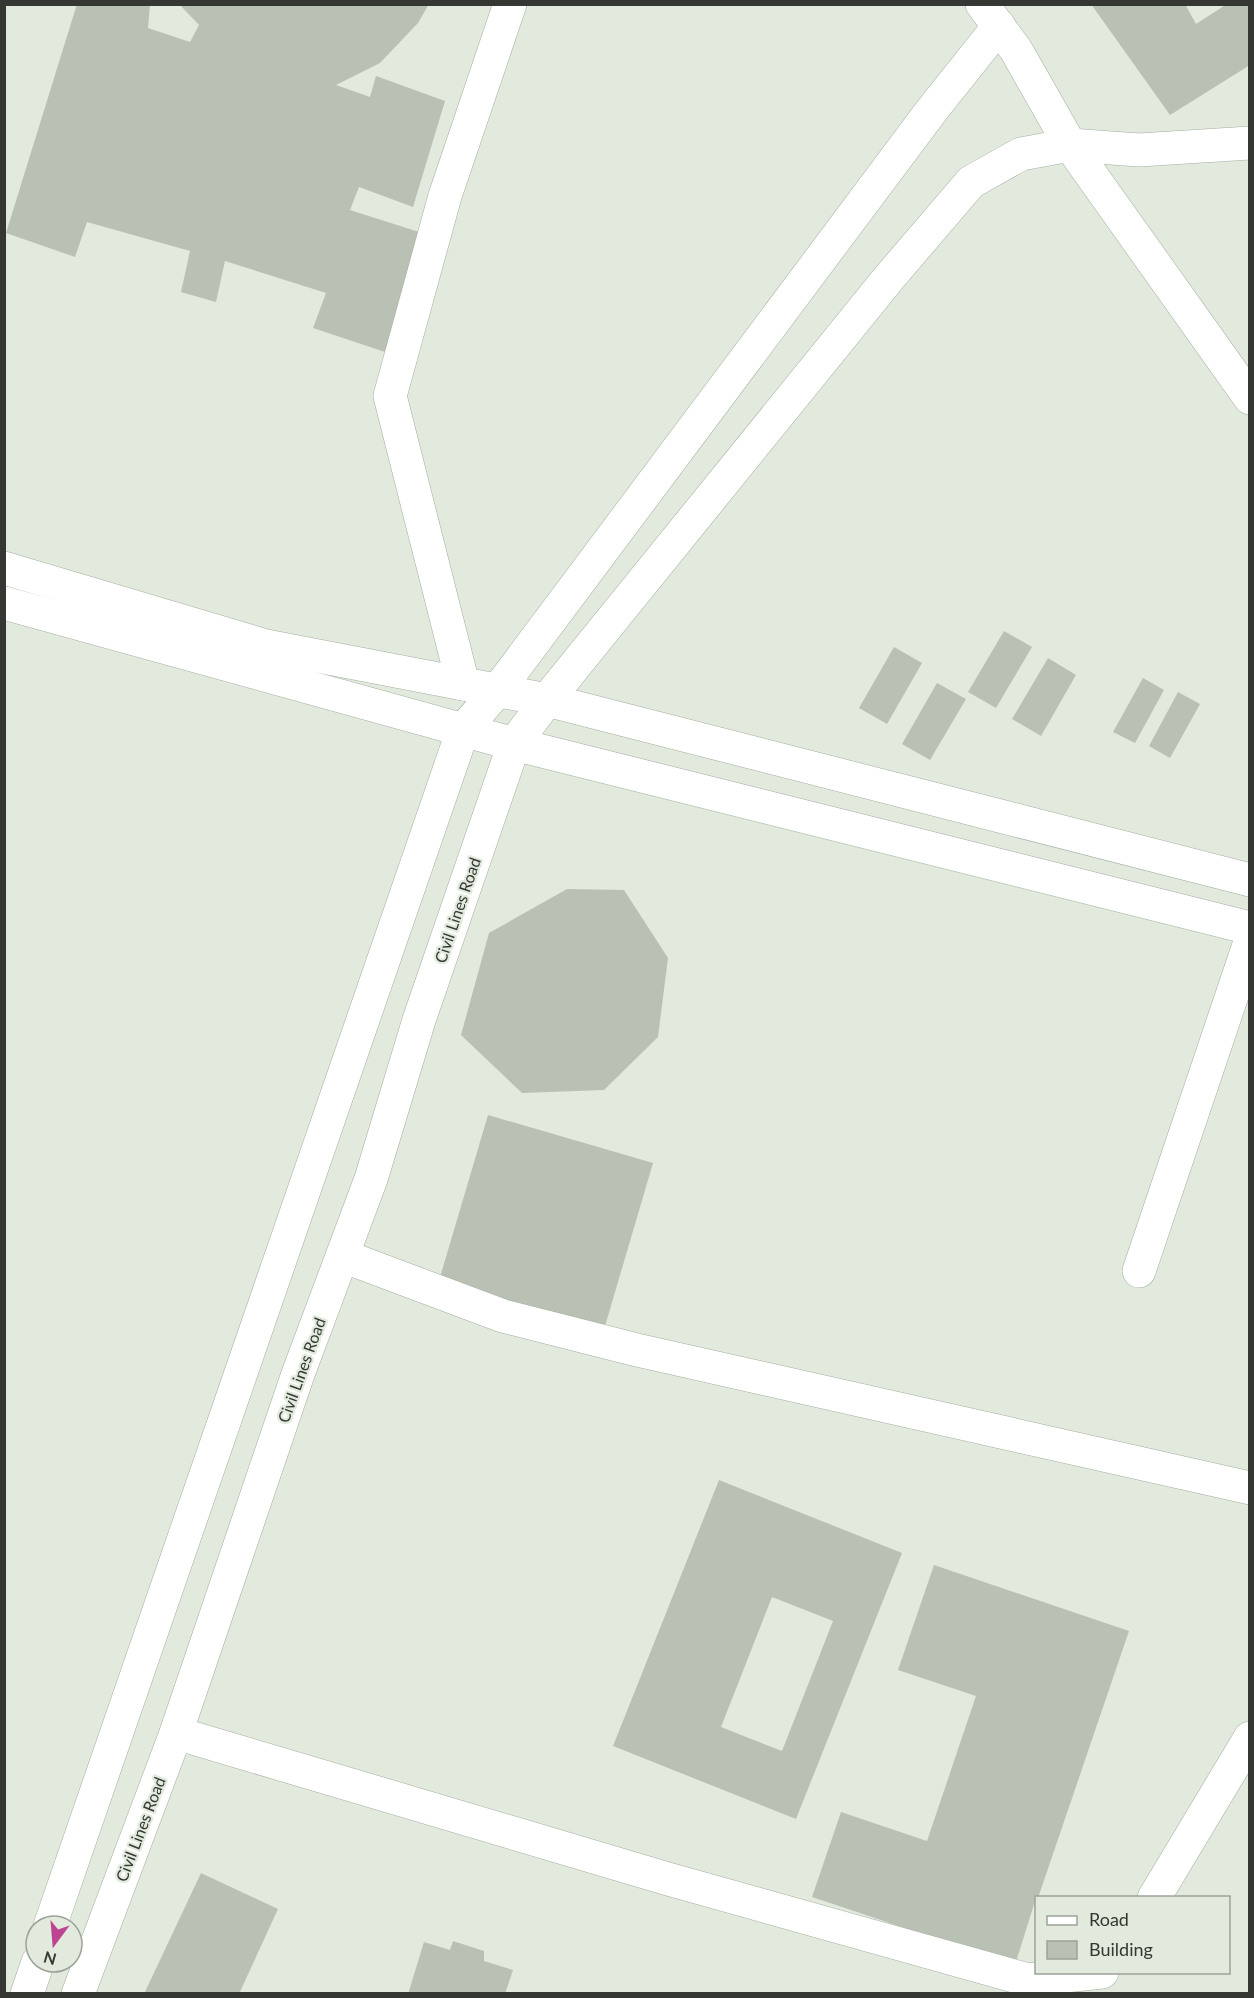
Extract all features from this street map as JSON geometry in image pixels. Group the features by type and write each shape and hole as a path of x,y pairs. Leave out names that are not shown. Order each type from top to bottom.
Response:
{"street":[{"path":"463,684 390,396 445,196 510,4"},
{"path":"54,1914 463,730 498,690 932,110 991,15 1016,50 1070,145 1250,399"},
{"name":"Civil Lines Road","path":"78,1994 176,1733 298,1374 371,1179 419,1020 514,744 547,700 888,279 971,182 1021,154 1070,145 1139,150 1250,143"},
{"path":"4,568 266,646 547,700 1250,880"},
{"path":"4,603 514,744 1250,928"},
{"path":"1140,1271 1250,942"},
{"path":"342,1256 503,1316 637,1350 1250,1488"},
{"path":"176,1733 668,1879 1028,1980 1084,1974"},
{"path":"1155,1896 1250,1738"},
{"path":"27,1994 34,1974"}],"building":[{"path":"77,4 150,5 148,28 190,42 199,25 179,4 429,4 418,23 380,63 336,85 370,97 376,76 445,101 413,207 359,187 350,210 419,232 385,352 313,328 326,293 225,261 216,302 181,292 190,251 87,222 75,257 6,233"},
{"path":"1091,4 1185,4 1196,24 1227,4 1250,4 1250,65 1170,115"},
{"path":"1004,631 1032,647 996,708 968,692"},
{"path":"894,647 922,663 887,724 859,708"},
{"path":"1048,658 1076,675 1041,736 1012,719"},
{"path":"1143,678 1164,690 1135,743 1113,732"},
{"path":"937,683 966,699 930,760 902,744"},
{"path":"1178,692 1200,704 1170,758 1149,746"},
{"path":"567,889 624,890 668,958 658,1037 604,1090 522,1093 461,1035 489,933"},
{"path":"488,1115 653,1163 603,1333 438,1284"},
{"path":"719,1480 902,1553 796,1819 613,1746","holes":["772,1597 833,1621 782,1751 721,1727"]},
{"path":"934,1565 1129,1631 1039,1896 1035,1896 1015,1965 812,1897 841,1812 927,1841 976,1696 898,1670"},
{"path":"201,1873 278,1909 239,1994 144,1994"},
{"path":"453,1941 484,1951 484,1961 513,1970 505,1994 408,1994 424,1942 450,1950"}]}
